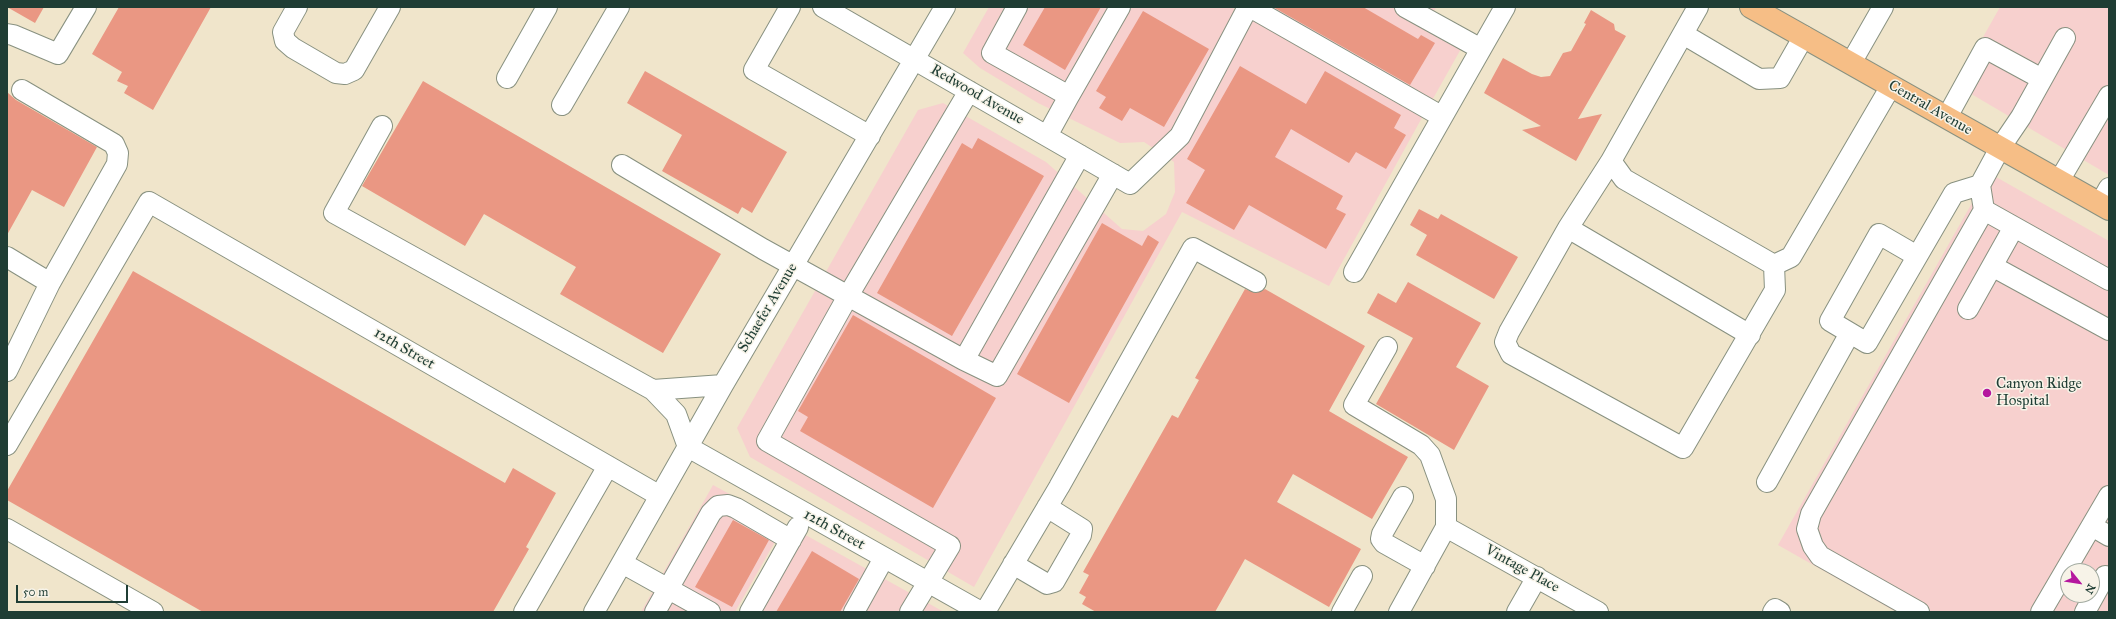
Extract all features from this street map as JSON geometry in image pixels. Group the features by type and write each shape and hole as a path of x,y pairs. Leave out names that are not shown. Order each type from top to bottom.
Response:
{"main road":[{"name":"Central Avenue","path":"1752,7 2059,181 2106,200"}],"street":[{"path":"7,34 13,35 58,54 86,7"},
{"path":"297,7 283,32 285,41 293,48 336,73 345,74 354,70 390,7"},
{"path":"507,78 548,7"},
{"path":"562,105 619,7"},
{"path":"790,7 754,70 870,136"},
{"name":"Redwood Avenue","path":"823,7 1130,184 1180,136 1249,7"},
{"name":"Schaefer Avenue","path":"594,612 723,384 945,7"},
{"path":"1017,7 992,53 1069,96"},
{"path":"1047,136 1120,7"},
{"path":"1249,7 1441,116"},
{"path":"1405,7 1481,50"},
{"path":"1354,272 1441,116 1505,7"},
{"path":"1698,7 1611,161 1568,228 1509,332 1505,342 1511,354 1683,448 1775,290 1774,265"},
{"path":"1851,63 1883,7"},
{"path":"1683,34 1759,79 1780,78 1804,36"},
{"path":"1919,612 1820,556 1813,546 1807,529 1811,514 1984,210 1980,185 2000,148 2022,117 2064,38"},
{"path":"1947,117 1985,48 2042,79"},
{"path":"1774,265 1790,257 1891,86"},
{"path":"7,372 50,283 117,164 118,153 114,144 22,90"},
{"path":"916,610 927,581 950,546 767,441 848,296 969,91"},
{"path":"2059,181 2109,96"},
{"path":"382,126 334,213 653,390 676,414 688,447"},
{"path":"964,360 1080,155"},
{"path":"1611,161 1624,179 1774,265"},
{"path":"622,165 848,296 964,360 997,376 1113,174"},
{"path":"1917,256 1879,234 1830,321 1867,343 1954,193 1980,185"},
{"name":"12th Street","path":"7,445 148,202 660,496"},
{"path":"1984,210 2109,280"},
{"path":"1968,309 2014,227"},
{"path":"1568,228 1750,335"},
{"path":"985,612 1047,507 1193,248 1256,282"},
{"path":"7,258 50,283"},
{"path":"1992,266 2109,330"},
{"path":"1767,482 1850,333"},
{"path":"1387,347 1354,405 1421,445 1430,455 1446,498 1446,527 1399,612"},
{"path":"653,390 723,384"},
{"name":"12th Street","path":"688,447 981,612"},
{"path":"524,612 608,466"},
{"path":"2041,612 2109,496"},
{"path":"1403,497 1382,534 1381,539 1384,543 1425,566"},
{"path":"655,612 711,513 718,506 728,505 736,508 791,540"},
{"path":"1013,564 1047,584 1054,582 1082,535 1082,529 1047,507"},
{"path":"750,612 805,513"},
{"path":"2092,526 2109,536"},
{"name":"Vintage Place","path":"1446,527 1598,612"},
{"path":"7,529 153,612"},
{"path":"854,612 884,558"},
{"path":"622,563 710,612"},
{"path":"1342,612 1362,576"},
{"path":"2085,612 2105,576"},
{"path":"1517,612 1537,577"},
{"path":"1773,612 1774,609 1780,612"}],"shaded area":[{"path":"989,7 1231,7 1424,114 1329,286 1182,212 974,587 750,457 737,428 918,110 943,103 1046,162 1122,229 1143,231 1166,214 1175,192 1174,162 1144,142 1120,143 1038,103 980,68 963,53"},
{"path":"1259,7 1436,7 1434,12 1471,31 1430,104"},
{"path":"2000,7 2109,7 2109,175 1956,85"},
{"name":"Canyon Ridge Hospital","path":"1989,173 2109,241 2109,612 1896,612 1778,545"},
{"path":"713,485 785,524 735,612 641,612"},
{"path":"802,533 944,612 756,612"}],"building":[{"path":"7,7 44,7 35,23"},
{"path":"119,7 211,7 153,110 124,93 128,86 117,81 122,72 92,54"},
{"path":"1045,7 1101,7 1065,70 1023,45"},
{"path":"1273,7 1363,7 1418,39 1421,35 1435,43 1410,85"},
{"path":"1591,10 1614,24 1615,30 1626,36 1578,119 1602,114 1576,161 1522,130 1541,126 1484,93 1503,58 1532,74 1541,77 1550,76 1563,53 1571,51 1586,24 1584,23"},
{"path":"1143,11 1209,49 1164,127 1130,108 1122,121 1099,108 1106,97 1096,91"},
{"path":"1240,66 1306,104 1325,71 1401,115 1394,128 1406,135 1386,169 1356,152 1349,163 1291,129 1275,157 1343,196 1336,209 1346,214 1326,249 1249,205 1234,230 1186,203 1205,170 1187,159"},
{"path":"645,71 787,152 752,213 742,207 738,214 662,171 682,135 627,103"},
{"path":"423,81 721,254 663,353 560,294 576,267 484,214 465,246 362,186"},
{"path":"7,92 16,100 97,147 64,207 32,190 7,235"},
{"path":"978,138 1044,176 952,336 877,293 962,143 972,149"},
{"path":"1419,209 1438,219 1441,214 1518,257 1494,299 1416,255 1427,235 1410,225"},
{"path":"1102,223 1142,246 1148,235 1159,242 1069,403 1017,374"},
{"path":"133,271 505,483 513,468 556,493 526,547 529,549 493,612 203,612 7,500 7,491"},
{"path":"1408,282 1481,323 1456,367 1489,386 1454,450 1376,404 1413,338 1367,313 1378,293 1396,303"},
{"path":"1245,289 1256,293 1265,289 1365,346 1329,411 1408,457 1372,519 1293,474 1277,502 1361,549 1329,607 1245,559 1215,612 1096,612 1082,604 1086,597 1079,593 1089,575 1083,572 1172,415 1178,418 1199,380 1195,378"},
{"path":"853,315 996,398 933,508 800,431 808,417 798,411"},
{"path":"733,520 769,540 732,607 695,587"},
{"path":"812,551 859,579 840,612 776,612"}],"place":[{"name":"Canyon Ridge Hospital","path":"1987,393"}]}
